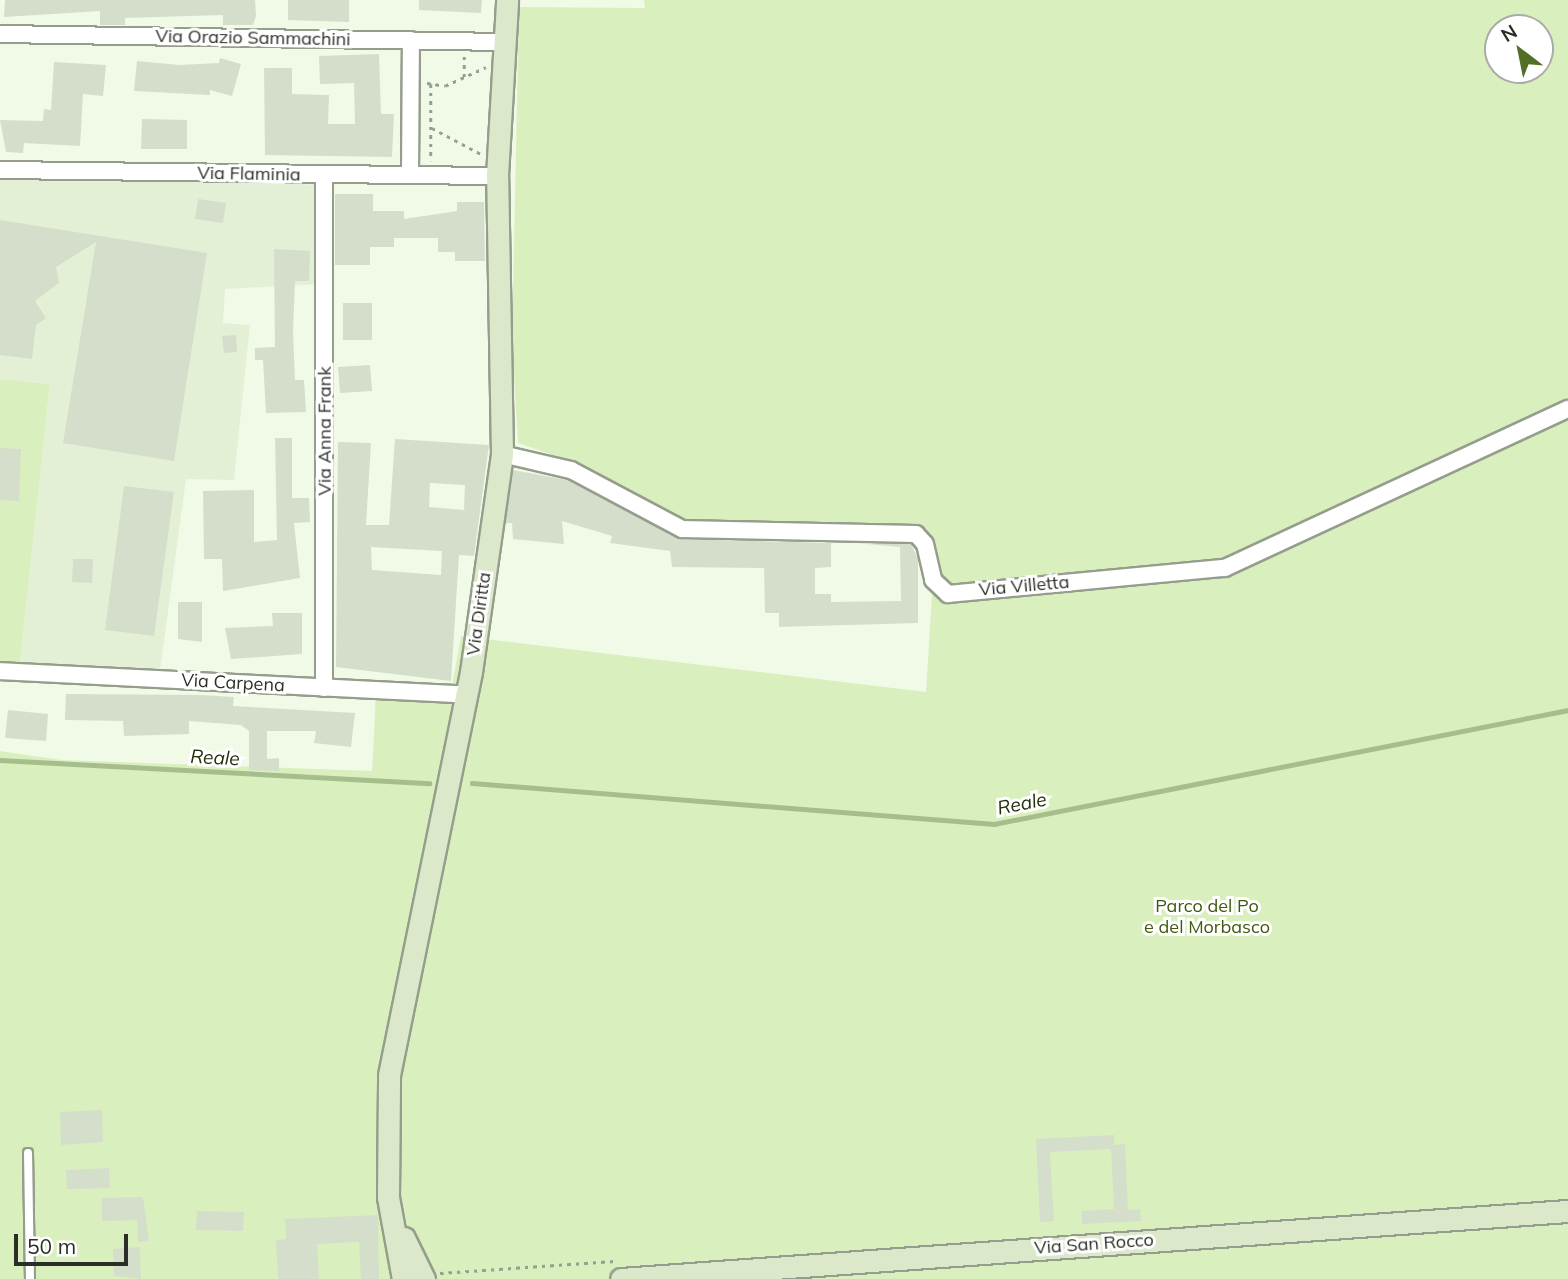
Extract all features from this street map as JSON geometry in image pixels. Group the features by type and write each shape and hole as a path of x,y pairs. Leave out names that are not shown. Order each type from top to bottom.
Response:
{"street":[{"name":"Via Diritta","path":"403,1279 385,1129 389,1075 466,695 502,454 489,176 505,50 507,0"},
{"name":"Via Orazio Sammachini","path":"0,34 464,41 505,50"},
{"path":"410,176 411,40"},
{"name":"Via Flaminia","path":"0,170 489,176"},
{"name":"Via Anna Frank","path":"324,175 324,688"},
{"name":"Via Villetta","path":"502,454 572,470 682,529 916,534 925,544 933,580 947,594 1225,568 1568,409"},
{"name":"Via Carpena","path":"0,671 466,695"},
{"name":"Via San Rocco","path":"627,1279 1568,1211"},
{"name":"Via Diritta","path":"395,1221 424,1279"}],"lane":[{"path":"27,1153 30,1279"}],"path":[{"path":"464,41 464,77"},
{"path":"410,79 431,84 464,77 505,50"},
{"path":"431,84 431,176"},
{"path":"432,128 481,152 489,176"}],"shaded area":[{"path":"0,175 328,185 320,284 225,289 223,323 250,325 234,480 186,479 159,678 19,672 50,384 0,379"}],"green space":[{"name":"Parco del Po e del Morbasco","path":"644,0 1568,0 1568,1279 0,1279 0,751 61,760 372,771 376,694 450,697 461,636 926,692 935,546 921,531 680,520 588,467 518,443 512,340 519,7 645,8"},
{"path":"0,379 50,384 19,672 0,672"}],"building":[{"path":"5,0 255,0 256,16 253,25 223,25 223,15 125,18 125,25 100,25 100,11 4,17"},
{"path":"288,0 349,0 349,22 288,20"},
{"path":"419,0 482,0 481,13 419,10"},
{"path":"379,54 381,114 394,114 392,157 265,155 264,68 292,68 292,94 329,95 328,124 355,124 354,83 320,84 319,56"},
{"path":"220,58 241,64 232,96 210,90 210,95 134,91 137,61 179,65 219,63"},
{"path":"54,62 106,65 103,96 83,94 80,146 24,143 23,153 6,152 0,120 43,121 44,109 51,110"},
{"path":"142,119 187,120 187,149 141,149"},
{"path":"335,194 373,194 373,211 404,211 404,219 457,211 457,202 484,202 485,261 455,261 455,252 438,252 438,238 394,238 394,247 370,247 370,265 335,265"},
{"path":"198,199 226,203 223,223 195,219"},
{"path":"0,220 207,253 174,461 63,443 96,242 56,267 59,283 35,301 46,318 36,325 32,359 0,355"},
{"path":"274,249 310,251 309,281 295,281 293,330 295,380 304,380 306,412 266,413 263,360 255,360 255,348 275,347"},
{"path":"343,303 372,303 372,340 343,340"},
{"path":"236,335 237,352 224,353 222,336"},
{"path":"370,365 372,391 340,393 338,367"},
{"path":"275,438 292,438 292,498 309,498 310,522 294,523 300,578 223,591 222,559 204,559 203,491 254,490 254,542 277,540"},
{"path":"395,439 489,445 474,556 459,555 451,681 336,667 338,442 371,443 366,525 389,525","holes":["430,483 465,485 464,510 429,507","371,547 442,551 441,575 372,570"]},
{"path":"0,448 21,449 19,501 0,500"},
{"path":"513,470 567,480 681,539 831,543 831,567 815,568 815,594 831,594 831,602 901,601 900,547 856,543 911,544 918,559 918,623 779,627 779,613 765,613 764,568 672,567 670,551 610,543 612,536 562,521 564,544 513,539 512,523 505,523"},
{"path":"124,486 174,492 154,636 105,630"},
{"path":"73,559 93,559 92,583 72,582"},
{"path":"178,602 202,602 202,642 178,639"},
{"path":"272,613 302,613 302,654 231,659 225,628 273,626"},
{"path":"66,694 234,697 233,706 355,713 351,747 314,743 316,731 267,731 267,759 279,758 279,771 249,770 249,731 241,725 189,721 189,734 124,736 123,721 65,720"},
{"path":"8,710 48,714 46,741 5,738"},
{"path":"102,1110 103,1142 61,1145 60,1112"},
{"path":"1114,1135 1114,1145 1125,1144 1128,1210 1140,1209 1141,1221 1082,1224 1082,1211 1114,1209 1111,1149 1050,1152 1054,1221 1040,1222 1036,1139"},
{"path":"109,1168 110,1188 67,1189 66,1170"},
{"path":"143,1197 149,1241 138,1242 137,1220 102,1221 102,1198"},
{"path":"197,1211 244,1212 243,1231 196,1230"},
{"path":"378,1215 379,1279 361,1279 359,1242 317,1244 319,1279 278,1279 276,1240 286,1239 285,1219"},
{"path":"140,1247 141,1279 114,1276 113,1249"}],"waterway":[{"name":"Reale","path":"472,783 994,824 1568,710"},
{"name":"Reale","path":"0,760 429,783"}]}
